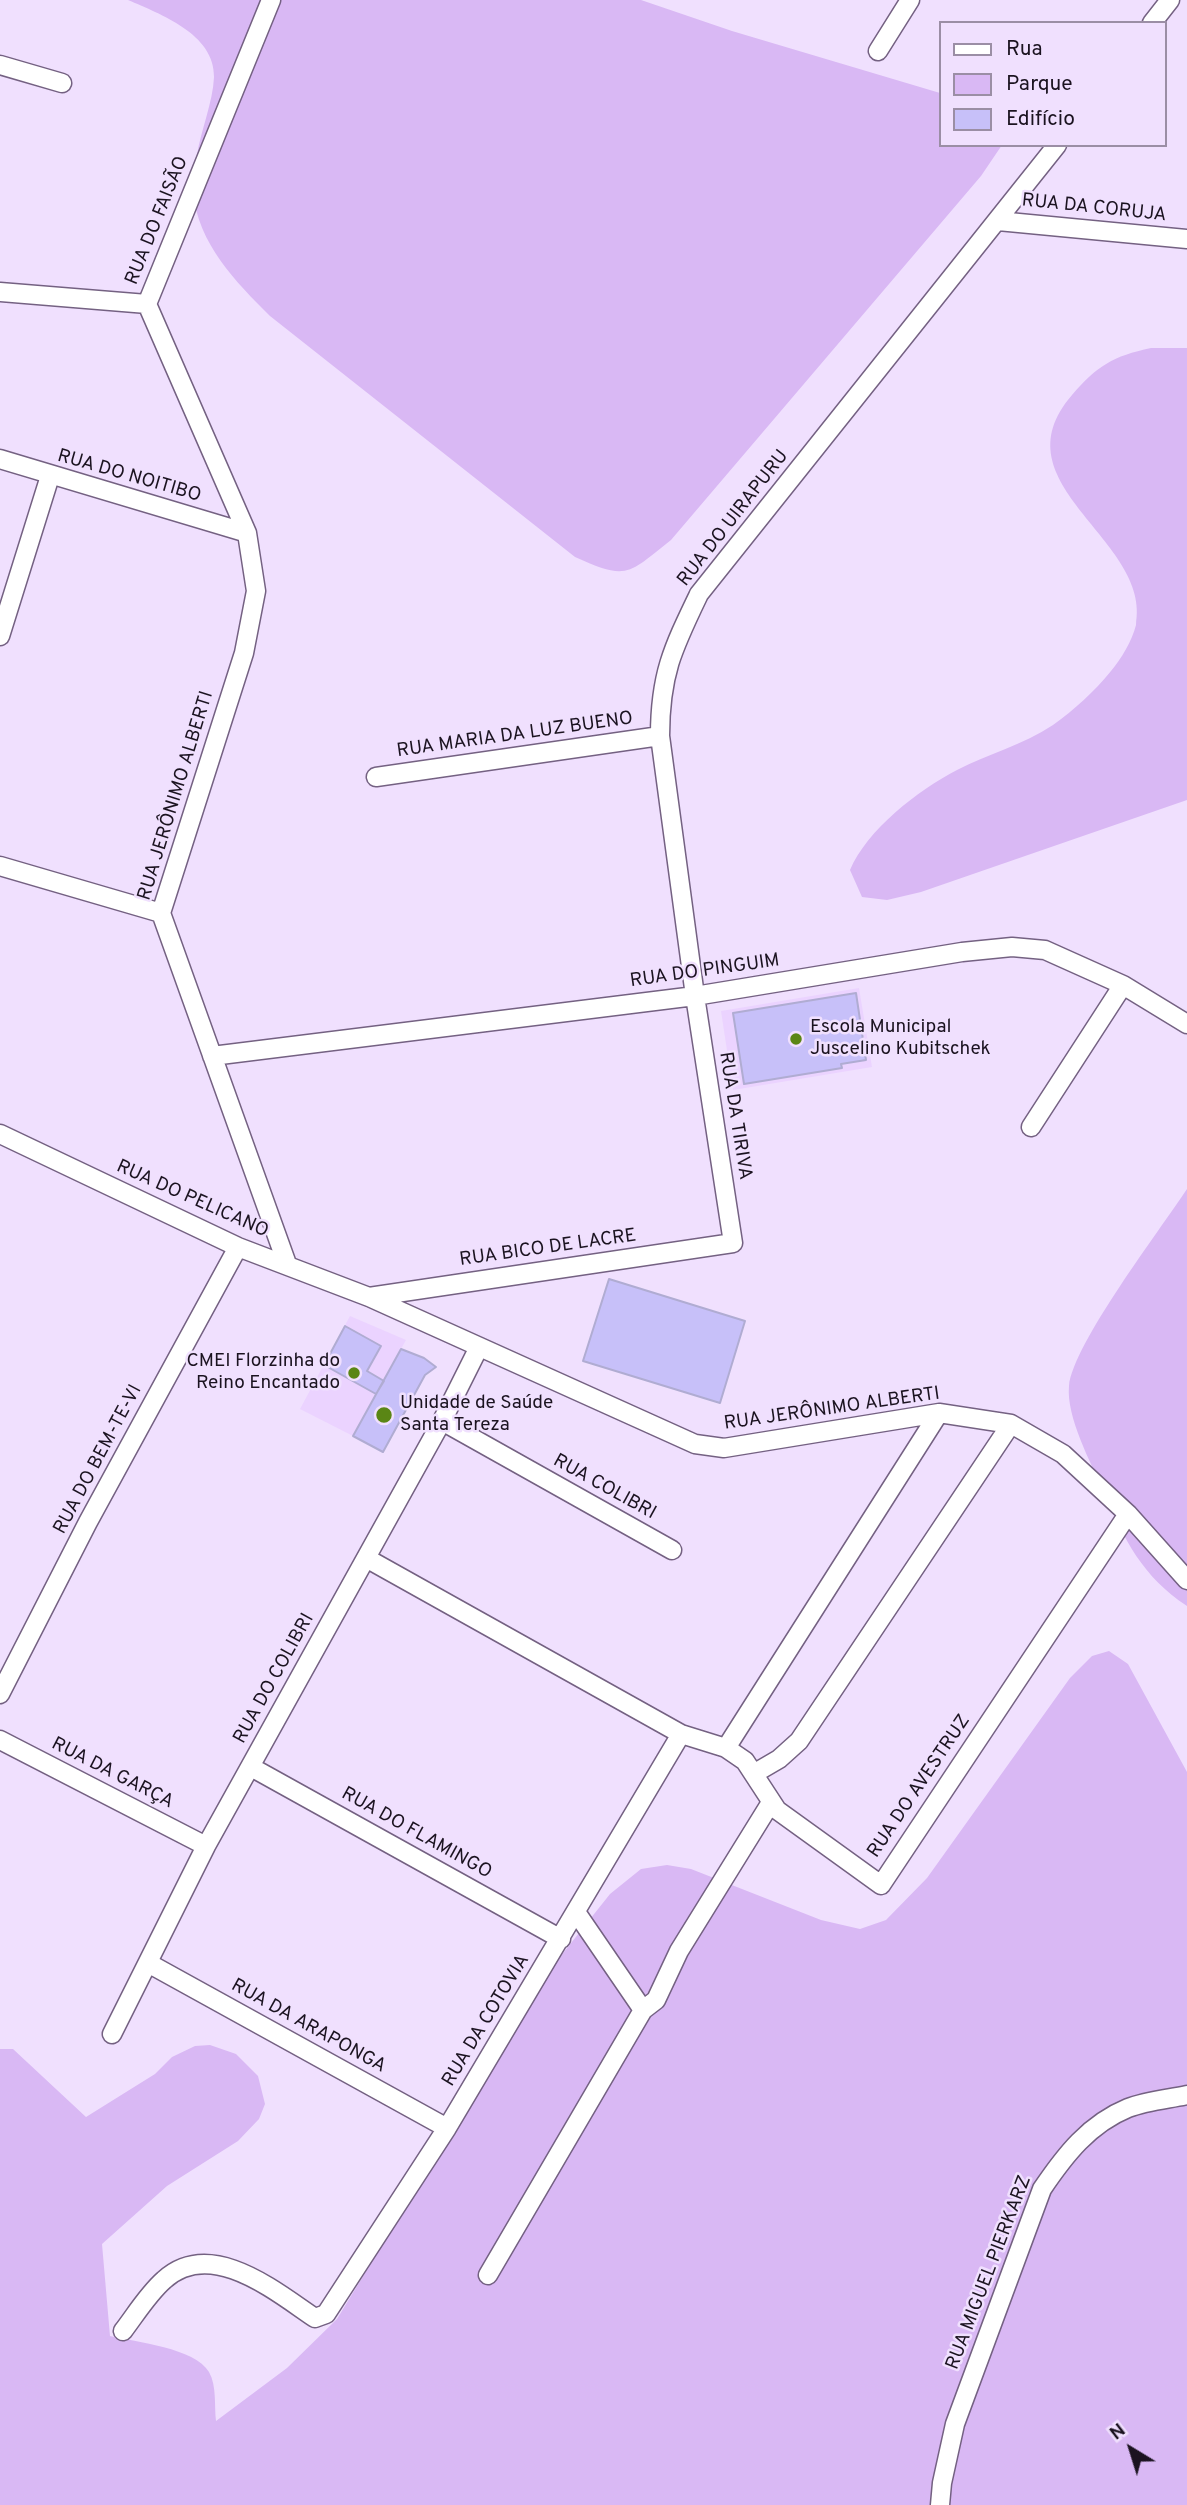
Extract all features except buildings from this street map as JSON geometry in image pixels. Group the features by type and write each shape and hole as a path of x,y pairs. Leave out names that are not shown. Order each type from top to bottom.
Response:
{"street":[{"name":"RUA DO FAISÃO","path":"247,533 147,304 271,0"},
{"path":"878,51 910,0"},
{"path":"1154,21 1170,0"},
{"path":"0,65 62,83"},
{"name":"RUA DO UIRAPURU","path":"695,996 660,736 660,697 671,653 699,594 1055,147"},
{"name":"RUA DA CORUJA","path":"998,221 1187,239"},
{"path":"0,292 147,304"},
{"name":"RUA DO NOITIBO","path":"0,459 247,533"},
{"path":"0,636 50,476"},
{"name":"RUA JERÔNIMO ALBERTI","path":"247,533 256,591 244,653 161,913 287,1264"},
{"name":"RUA MARIA DA LUZ BUENO","path":"376,777 660,736"},
{"path":"0,866 161,913"},
{"name":"RUA DO PINGUIM","path":"212,1056 695,996 962,952 1012,947 1045,950 1123,985 1187,1024"},
{"path":"1031,1127 1123,985"},
{"name":"RUA DA TIRIVA","path":"695,996 733,1242"},
{"name":"RUA DO PELICANO","path":"1,1137 238,1247 369,1297"},
{"name":"RUA BICO DE LACRE","path":"369,1297 733,1242"},
{"name":"RUA DO BEM-TE-VI","path":"0,1694 88,1522 238,1247"},
{"name":"RUA JERÔNIMO ALBERTI","path":"369,1297 695,1444 737,1446 939,1413 1011,1424 1063,1454 1128,1514 1187,1580"},
{"name":"RUA DO COLIBRI","path":"112,2034 206,1846 442,1421 479,1347"},
{"path":"726,1748 939,1413"},
{"name":"RUA COLIBRI","path":"442,1421 672,1550"},
{"path":"755,1773 779,1759 799,1741 1011,1424"},
{"name":"RUA DO AVESTRUZ","path":"366,1558 681,1734 726,1748 745,1761 755,1773 770,1804 881,1885 1128,1514"},
{"name":"RUA DA COTOVIA","path":"123,2331 166,2277 195,2264 224,2266 257,2279 315,2318 327,2314 447,2128 681,1734"},
{"name":"RUA DA GARÇA","path":"0,1740 206,1846"},
{"name":"RUA DO FLAMINGO","path":"251,1767 561,1939"},
{"path":"488,2275 642,2010 656,2000 679,1951 770,1804"},
{"path":"576,1912 642,2010"},
{"name":"RUA DA ARAPONGA","path":"148,1963 447,2128"},
{"name":"RUA MIGUEL PIERKARZ","path":"940,2505 955,2424 1042,2189 1064,2156 1092,2129 1129,2108 1187,2095"}],"shaded area":[{"name":"Escola Municipal Juscelino Kubitschek","path":"859,988 872,1067 733,1090 721,1011"},
{"name":"CMEI Florzinha do Reino Encantado","path":"350,1316 406,1340 353,1436 300,1409"}],"green space":[{"path":"128,0 641,0 732,31 939,93 939,147 1001,147 981,176 671,540 636,567 617,571 575,557 270,316 232,276 202,229 193,192 197,155 213,87 212,62 196,37 155,12"},
{"path":"1151,348 1187,348 1187,800 921,892 887,900 862,897 850,870 868,840 895,812 942,778 1053,725 1098,686 1129,643 1136,625 1135,594 1122,565 1062,485 1051,457 1053,427 1072,395 1098,369 1126,355"},
{"path":"1187,1189 1187,1606 1158,1583 1127,1542 1080,1440 1071,1412 1069,1386 1074,1367 1101,1316"},
{"path":"1109,1651 1128,1664 1187,1772 1187,2505 0,2505 0,2049 13,2049 86,2117 155,2074 172,2057 195,2046 210,2045 236,2054 258,2076 265,2104 259,2119 238,2141 167,2186 102,2244 110,2336 164,2347 202,2364 213,2383 216,2421 287,2368 337,2319 548,1972 610,1894 641,1869 667,1865 691,1869 821,1920 860,1929 886,1920 927,1878 1070,1678 1092,1656"}],"place":[{"name":"Escola Municipal Juscelino Kubitschek","path":"796,1039"},
{"name":"CMEI Florzinha do Reino Encantado","path":"354,1373"},
{"name":"Unidade de Saúde Santa Tereza","path":"384,1415"}]}
